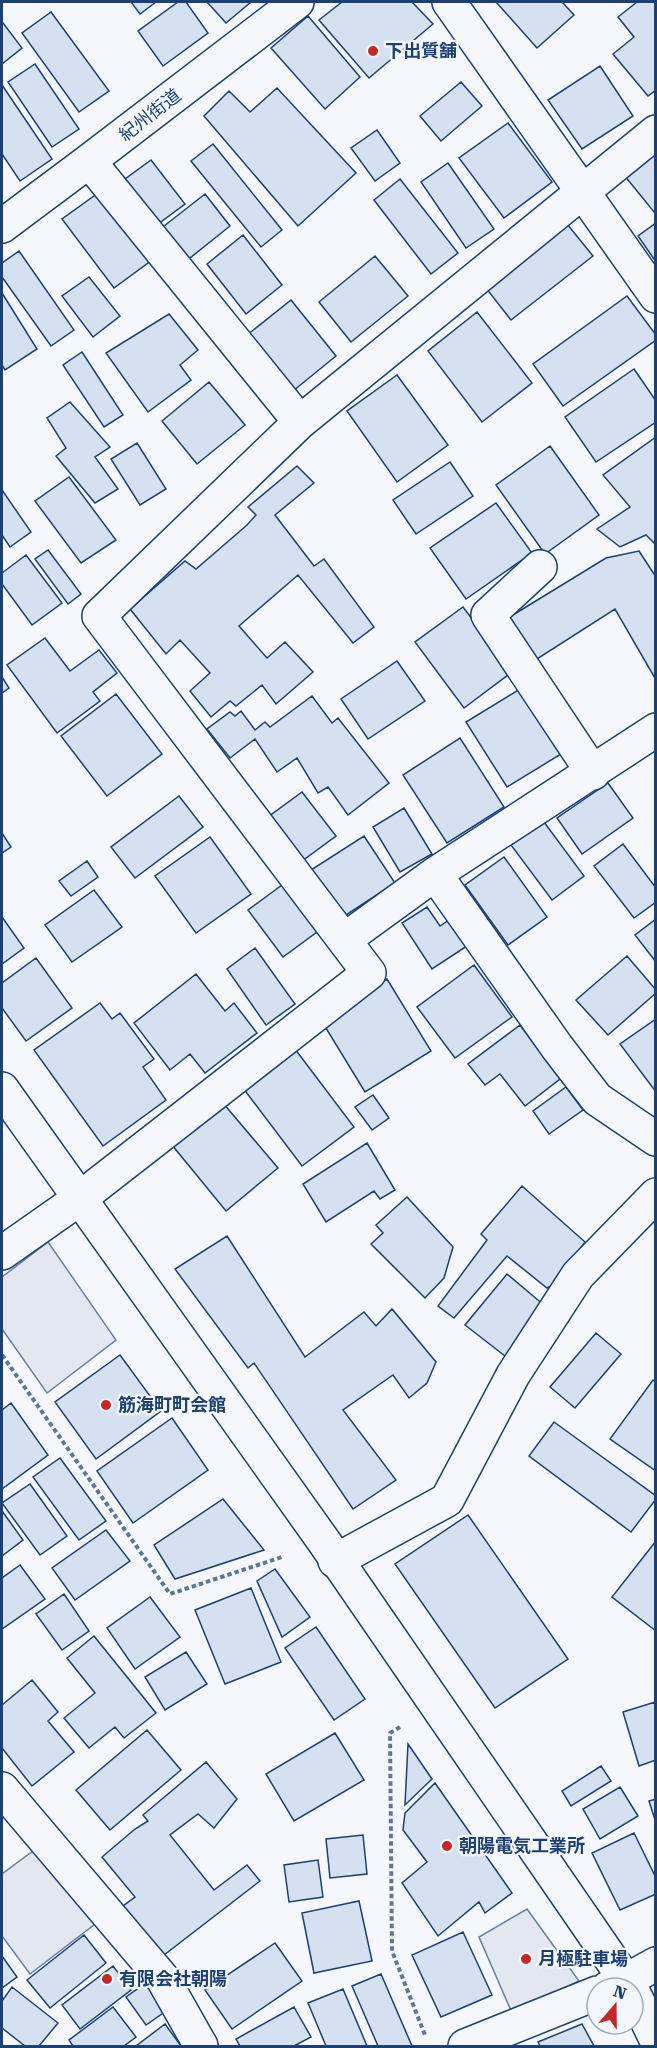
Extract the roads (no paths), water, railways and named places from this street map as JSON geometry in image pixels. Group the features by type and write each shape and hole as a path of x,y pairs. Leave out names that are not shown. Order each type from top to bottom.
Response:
{"street":[{"name":"紀州街道","path":"2,226 297,2"},
{"path":"449,2 656,296"},
{"path":"2,1253 79,1199 369,973 99,616 300,423 656,132"},
{"path":"89,161 300,423"},
{"path":"540,567 488,615 593,773"},
{"path":"344,940 435,874 656,730"},
{"path":"435,874 557,1047 597,1099 656,1139"},
{"path":"2,1089 437,1705 618,1976"},
{"path":"330,1552 447,1500 513,1375 578,1275 656,1195"},
{"path":"2,1790 163,1979 201,2046"},
{"path":"640,1976 656,1964"},
{"path":"465,2046 585,1998"},
{"path":"645,2021 656,2040"}],"place":[{"name":"下出質舗","path":"373,51"},
{"name":"筋海町町会館","path":"106,1405"},
{"name":"朝陽電気工業所","path":"447,1846"},
{"name":"月極駐車場","path":"526,1959"},
{"name":"有限会社朝陽","path":"107,1979"}]}
